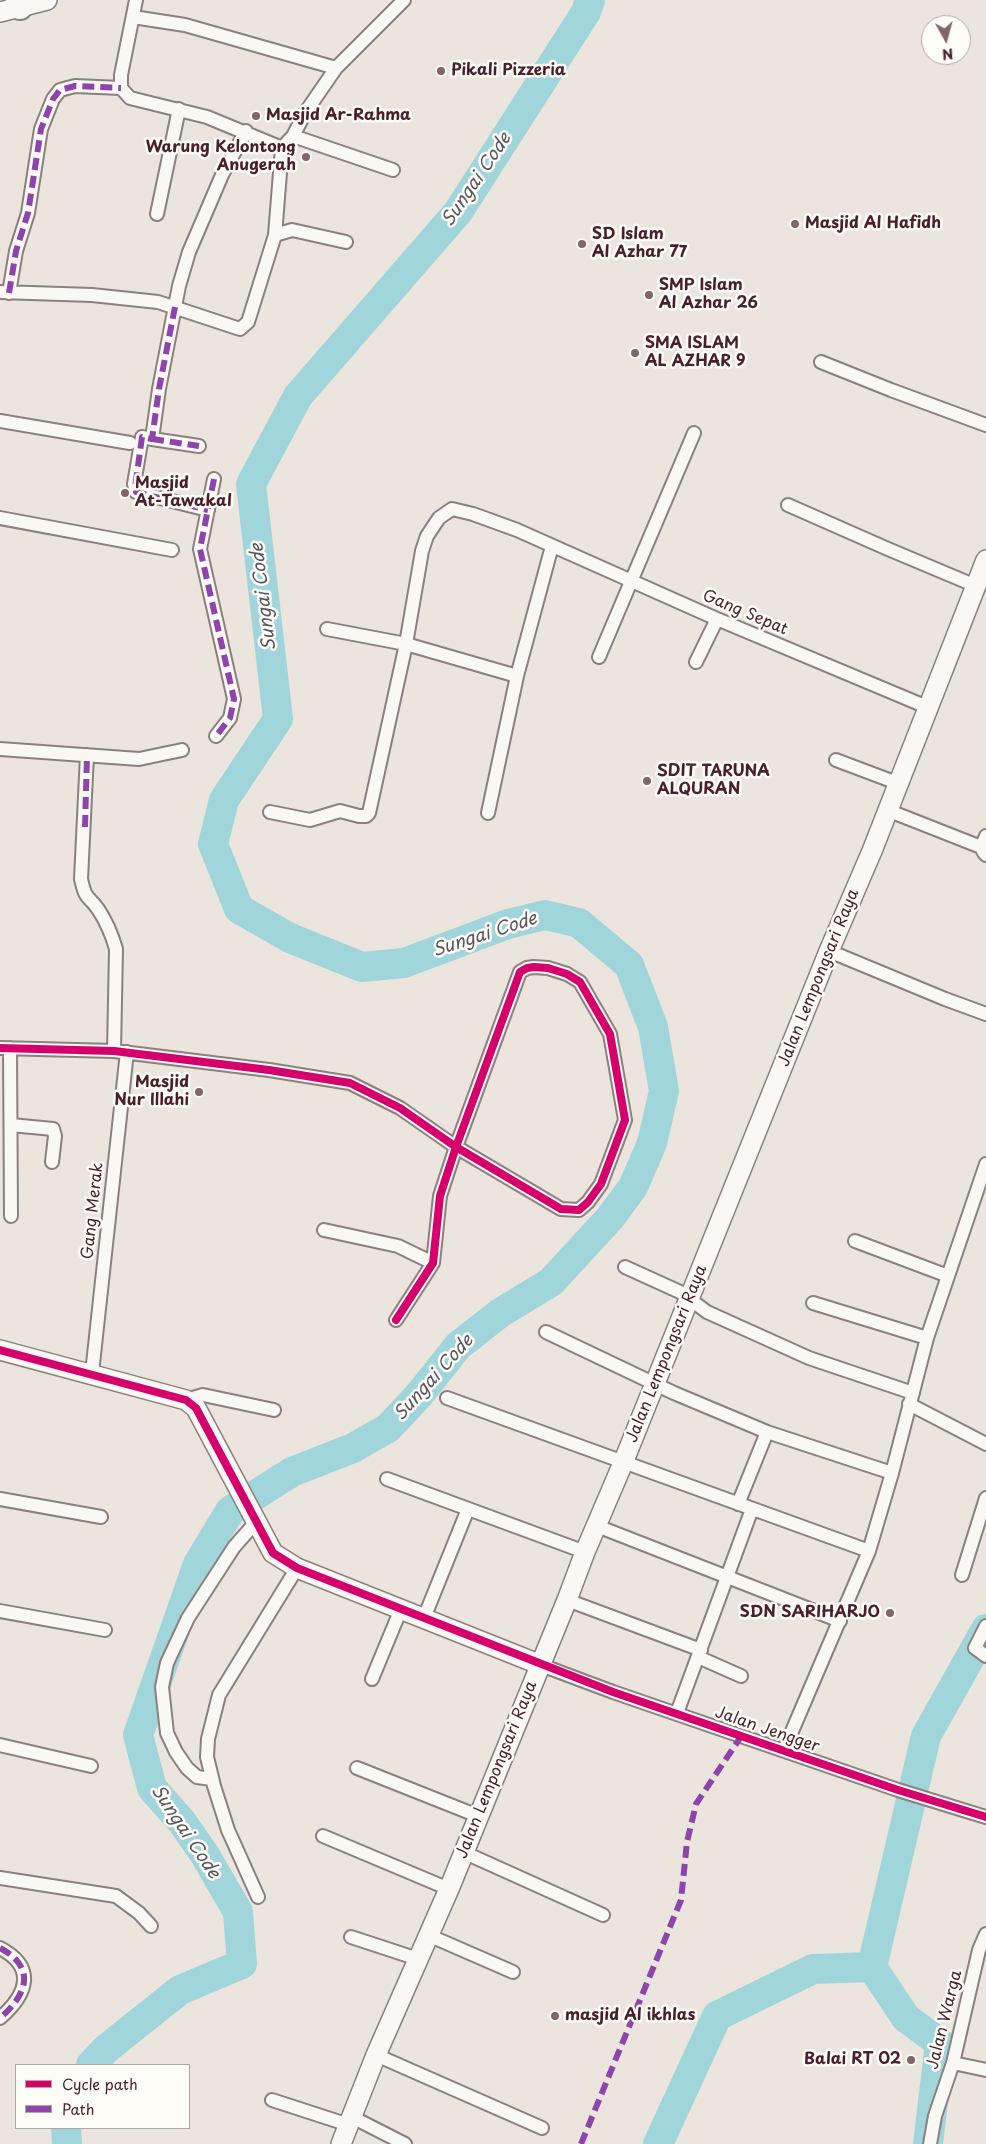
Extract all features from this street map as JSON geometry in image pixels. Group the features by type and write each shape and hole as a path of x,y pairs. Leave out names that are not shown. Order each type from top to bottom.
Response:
{"main road":[{"path":"13,6 47,0"},
{"name":"Jalan Lempongsari Raya","path":"341,2144 376,2055 449,1889 567,1600 584,1552 623,1463 986,560"},
{"path":"0,1350 92,1373 186,1400 196,1408 274,1553 297,1568 541,1664"}],"street":[{"path":"136,0 121,75 121,88 130,98 207,116 246,131 282,148"},
{"path":"121,88 75,86 60,90 53,99 41,128 28,213 4,292 92,295 158,302 240,329 248,322 275,235 282,148 293,136 305,113 336,68 404,0"},
{"path":"133,17 185,25 336,68"},
{"path":"157,214 179,109"},
{"path":"152,439 158,389 175,307 189,252 222,175 246,131"},
{"path":"293,136 392,170"},
{"path":"275,235 292,230 346,242"},
{"path":"821,362 986,426"},
{"path":"0,421 130,443"},
{"path":"599,656 694,433"},
{"path":"199,446 142,437 134,484 136,492 208,510"},
{"path":"214,479 200,549 234,699 230,718 216,736"},
{"path":"788,505 888,550 976,586"},
{"name":"Gang Sepat","path":"406,644 425,544 439,518 452,509 473,514 552,546 717,619 927,707"},
{"path":"0,518 172,550"},
{"path":"488,814 517,676 552,546"},
{"path":"696,662 717,619"},
{"path":"327,629 406,644 517,676"},
{"path":"270,812 310,820 340,811 359,816 369,814 406,644"},
{"path":"0,750 139,759 182,750"},
{"name":"Gang Merak","path":"87,755 81,879 85,896 97,908 112,934 116,949 121,1052 92,1373"},
{"path":"836,760 897,783"},
{"path":"887,810 984,846"},
{"path":"829,951 986,1014"},
{"path":"11,1216 10,1125 5,1048 121,1052 269,1070 350,1083 400,1108 456,1147 561,1209 579,1210 588,1202 601,1184 625,1120 610,1034 580,982 567,974 548,968 534,967 520,972 456,1147 440,1196 433,1263 396,1320"},
{"path":"10,1125 53,1129 55,1136 52,1162"},
{"path":"784,1750 869,1551 892,1473 927,1338 986,1164"},
{"path":"324,1230 398,1246 433,1263"},
{"path":"855,1241 948,1276"},
{"path":"625,1267 680,1292 707,1312 809,1358 911,1398 986,1444"},
{"path":"813,1303 927,1338"},
{"path":"546,1332 655,1383 767,1432 892,1473"},
{"path":"186,1400 203,1395 274,1410"},
{"path":"447,1398 623,1463 684,1482 738,1504 869,1551"},
{"path":"738,1504 767,1432"},
{"path":"387,1479 584,1552"},
{"path":"0,1498 101,1517"},
{"path":"962,1575 986,1498"},
{"path":"424,1618 468,1509"},
{"path":"677,1713 752,1509"},
{"path":"212,1779 197,1777 187,1768 176,1752 167,1733 162,1686 167,1664 188,1618 234,1547 256,1522"},
{"path":"597,1526 840,1621"},
{"path":"258,1897 228,1830 207,1757 208,1739 220,1695 297,1568"},
{"path":"567,1600 699,1654 741,1676"},
{"path":"372,1679 401,1609"},
{"path":"0,1611 105,1630"},
{"path":"986,1626 975,1648 986,1656"},
{"name":"Jalan Jengger","path":"541,1664 898,1790 986,1817"},
{"path":"0,1745 91,1766"},
{"path":"357,1768 478,1816"},
{"path":"323,1836 449,1889"},
{"path":"463,1852 603,1915"},
{"path":"0,1878 116,1896 139,1913 151,1926"},
{"name":"Jalan Warga","path":"930,2144 935,2116 953,2063 979,1950 986,1934"},
{"path":"428,1935 513,1972"},
{"path":"351,1937 418,1959"},
{"path":"0,1948 12,1954 22,1965 25,1977 22,1991 0,2018"},
{"path":"376,2055 542,2128"},
{"path":"953,2063 986,2070"},
{"path":"272,2100 351,2121 405,2144"}],"waterway":[{"name":"Sungai Code","path":"92,2064 106,2049 180,1990 242,1964 238,1912 205,1855 182,1822 152,1788 138,1735 198,1564 230,1511 292,1472 353,1448 388,1428 419,1395 458,1346 500,1313 551,1282 610,1218 633,1187 652,1143 664,1091 653,1027 629,965 579,923 545,915 508,924 404,963 362,967 290,938 239,909 213,844 224,800 278,719 251,484 298,396 458,212 586,12 590,0"},
{"path":"928,2144 940,2043 906,2018 872,1967 926,1736 986,1629"},
{"path":"658,2144 717,2016 813,1969 872,1967"},
{"name":"Sungai Code","path":"66,2129 67,2144"}],"marked path":[{"path":"9,293 16,251 28,213 41,129 53,99 60,90 75,86 121,88"},
{"path":"175,307 159,389 152,439 142,437 135,488 136,492 208,510"},
{"path":"152,439 199,446"},
{"path":"214,479 200,549 234,699 230,718 216,736"},
{"path":"85,827 87,755"},
{"path":"581,2144 681,1900 687,1842 696,1804 742,1735"},
{"path":"0,1948 11,1955 19,1964 23,1972 24,1981 17,2000 0,2018"}],"cycle path":[{"path":"0,1048 114,1051 269,1070 350,1083 400,1108 456,1147 561,1209 579,1210 588,1202 601,1184 625,1120 610,1034 580,982 567,974 548,968 534,967 520,972 456,1147 440,1196 433,1263 396,1320"},
{"path":"0,1350 186,1400 196,1408 273,1553 297,1568 613,1692 898,1790 986,1817"}],"place":[{"name":"Pikali Pizzeria","path":"441,71"},
{"name":"Masjid Ar-Rahma","path":"256,116"},
{"name":"Warung Kelontong Anugerah","path":"306,157"},
{"name":"Masjid Al Hafidh","path":"795,224"},
{"name":"SD Islam Al Azhar 77","path":"582,244"},
{"name":"SMP Islam Al Azhar 26","path":"649,295"},
{"name":"SMA ISLAM AL AZHAR 9","path":"635,353"},
{"name":"Masjid At-Tawakal","path":"125,493"},
{"name":"SDIT TARUNA ALQURAN","path":"647,781"},
{"name":"Masjid Nur Illahi","path":"199,1092"},
{"name":"SDN SARIHARJO","path":"890,1613"},
{"name":"masjid Al ikhlas","path":"555,2016"},
{"name":"Balai RT 02","path":"911,2060"}]}
